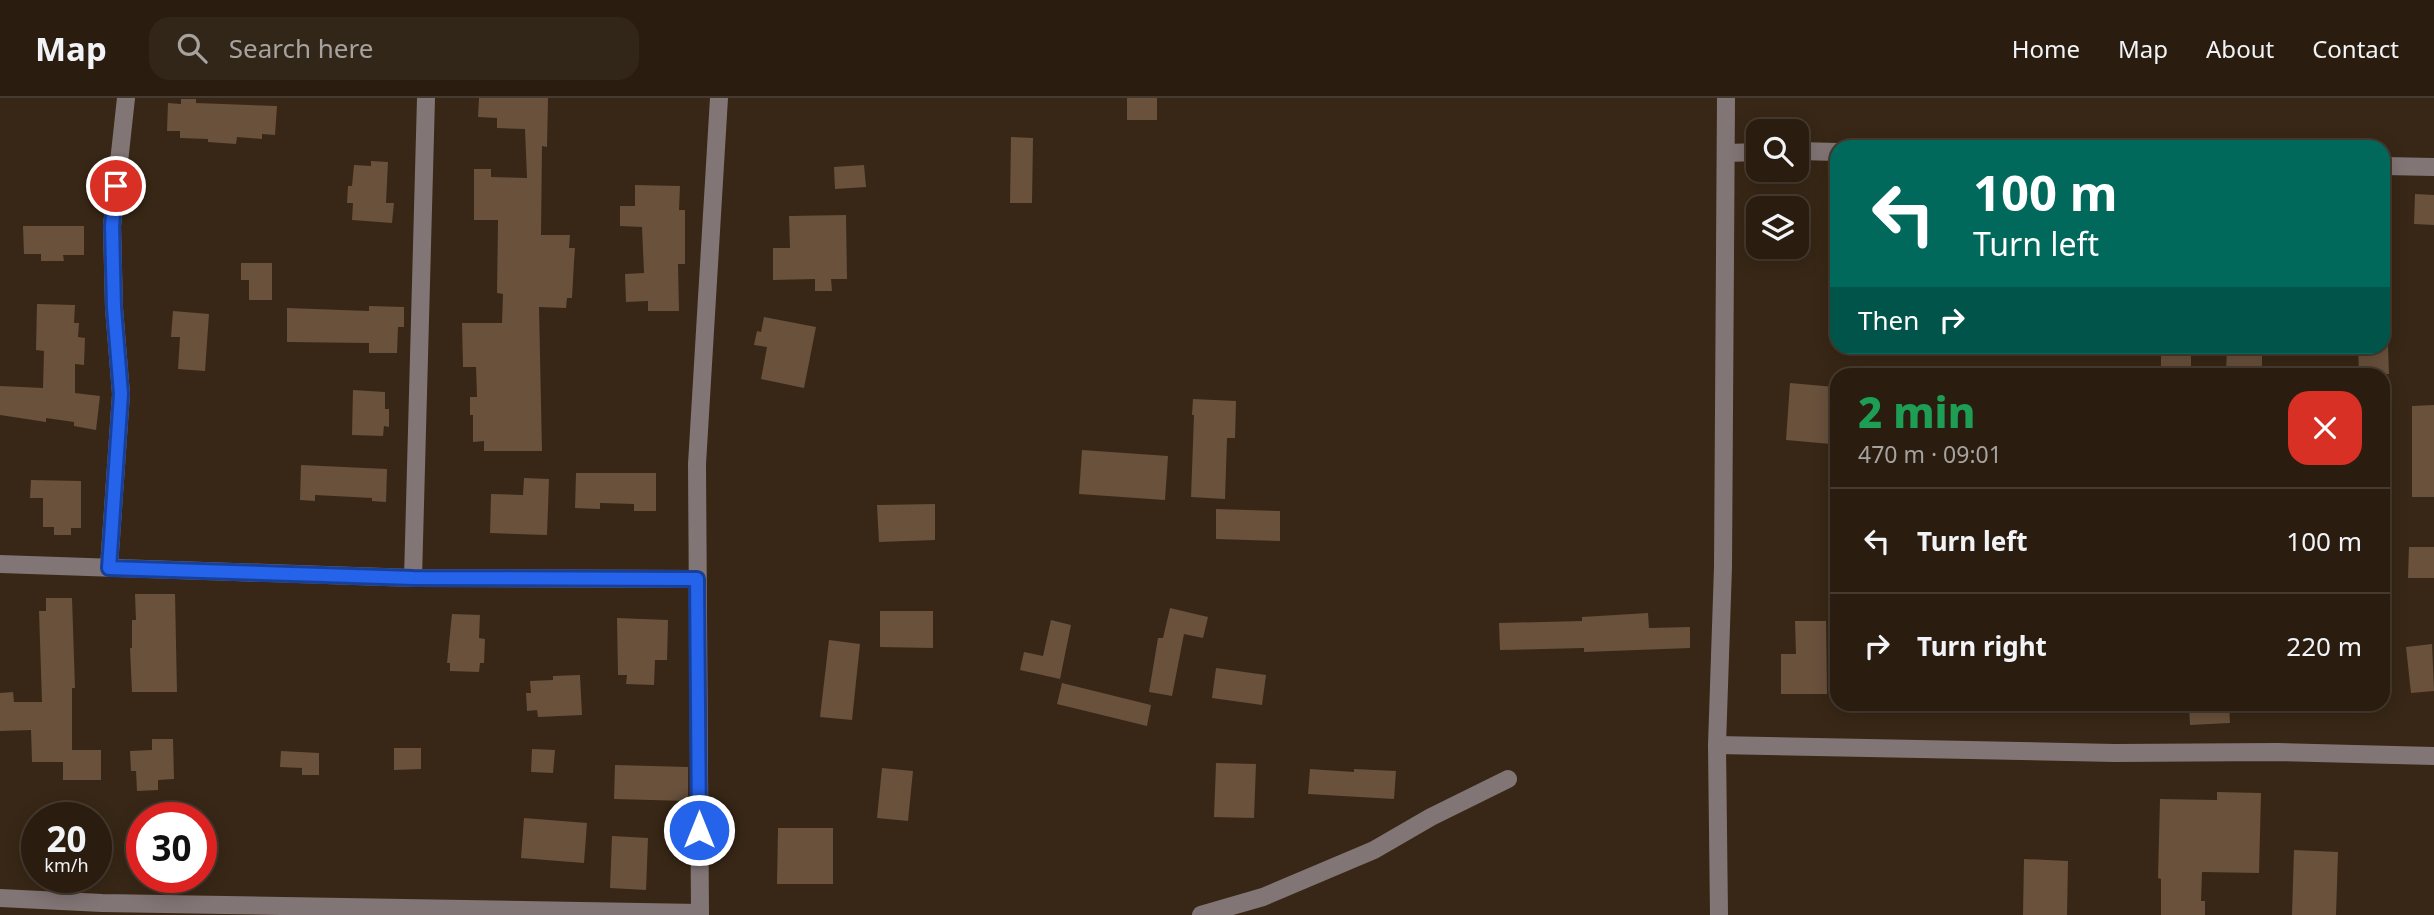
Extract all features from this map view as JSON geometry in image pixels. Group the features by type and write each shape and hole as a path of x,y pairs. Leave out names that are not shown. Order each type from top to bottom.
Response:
{"street":[{"path":"109,568 121,394 114,308 112,226 126,98"},
{"path":"413,578 426,98"},
{"path":"0,898 115,904 700,914 697,464 719,98"},
{"path":"1719,915 1717,745 1723,567 1726,98"},
{"path":"1809,151 1830,152"},
{"path":"1727,153 1746,152"},
{"path":"2390,166 2434,167"},
{"path":"0,564 413,578 697,579"},
{"path":"1717,745 2434,756"},
{"path":"1201,915 1263,897 1374,850 1431,817 1508,779"}],"building":[{"path":"479,98 548,98 547,147 542,146 541,235 570,235 569,248 575,248 572,298 567,298 566,308 539,307 542,451 484,451 484,441 473,442 470,397 477,397 476,367 463,367 462,323 502,323 503,294 497,293 498,220 474,220 474,169 491,169 491,177 527,178 525,129 497,128 497,118 478,117"},
{"path":"1127,98 1157,98 1157,120 1127,120"},
{"path":"181,99 196,99 196,103 277,106 275,135 262,134 262,139 237,137 236,144 180,138 180,131 167,131 168,103 181,104"},
{"path":"1011,137 1033,138 1032,203 1010,203"},
{"path":"371,161 388,162 386,203 394,203 392,223 352,220 353,203 347,203 354,165 371,166"},
{"path":"864,165 866,187 835,189 834,167"},
{"path":"635,185 680,186 679,210 685,210 685,264 678,264 679,311 648,311 648,301 626,302 625,274 644,273 642,227 620,226 620,206 635,206"},
{"path":"2415,194 2434,195 2434,225 2414,224"},
{"path":"846,215 847,279 831,279 832,291 815,291 815,279 773,280 773,248 790,248 789,216"},
{"path":"23,226 84,226 84,255 63,255 64,261 41,261 41,254 24,254"},
{"path":"241,263 272,263 272,300 249,300 249,280 241,280"},
{"path":"37,304 75,305 74,323 79,323 78,337 85,338 84,365 75,364 75,393 100,396 96,430 74,426 74,422 46,418 46,422 0,415 0,386 43,388 44,351 36,350"},
{"path":"369,306 404,307 404,327 398,327 397,353 369,353 369,343 287,342 287,308 369,311"},
{"path":"173,311 209,314 205,371 178,369 180,337 171,337"},
{"path":"764,317 816,327 804,388 761,379 767,347 754,345 757,331 761,332"},
{"path":"2161,354 2191,354 2191,368 2161,368"},
{"path":"2227,354 2262,354 2262,368 2226,368"},
{"path":"2358,354 2388,354 2389,368 2359,368"},
{"path":"1790,383 1830,387 1830,444 1786,440"},
{"path":"353,390 385,392 389,427 384,426 383,436 352,435"},
{"path":"1193,399 1236,401 1235,438 1227,438 1225,499 1191,497"},
{"path":"2434,405 2434,497 2412,497 2412,406"},
{"path":"1082,450 1168,456 1165,500 1079,494"},
{"path":"301,465 387,469 386,502 372,501 372,498 315,495 315,501 300,500"},
{"path":"576,473 656,473 656,511 634,511 634,504 600,503 600,509 575,508"},
{"path":"524,478 549,479 547,535 490,533 491,494 523,495"},
{"path":"31,480 81,481 81,528 71,528 71,535 54,535 54,527 43,527 43,498 30,498"},
{"path":"935,504 935,540 879,542 877,505"},
{"path":"1216,509 1280,511 1280,541 1216,539"},
{"path":"2409,547 2434,547 2434,578 2408,578"},
{"path":"135,594 175,594 177,692 132,692 130,648 132,620 136,620"},
{"path":"46,598 72,598 75,688 72,688 72,750 101,750 101,780 63,780 63,762 32,762 31,730 0,731 0,693 13,692 14,702 42,702 39,611 46,611"},
{"path":"1170,608 1208,617 1203,638 1184,634 1172,696 1149,692 1158,638 1163,638"},
{"path":"880,611 933,611 933,648 880,647"},
{"path":"1648,613 1649,628 1690,627 1690,648 1584,652 1584,648 1500,650 1499,623 1582,621 1582,617"},
{"path":"452,614 480,615 479,638 485,639 484,663 480,663 479,672 450,671 450,663 447,663"},
{"path":"617,618 668,620 667,660 655,660 654,685 626,684 627,675 618,675"},
{"path":"1051,620 1071,625 1060,679 1020,670 1024,652 1043,656"},
{"path":"1795,621 1826,621 1827,694 1781,694 1781,654 1796,654"},
{"path":"829,640 860,644 852,720 820,717"},
{"path":"2432,644 2434,691 2411,693 2406,647"},
{"path":"1216,668 1266,675 1262,705 1212,698"},
{"path":"580,675 582,715 538,717 537,710 527,711 526,693 531,693 530,681 553,680 553,676"},
{"path":"1062,683 1151,705 1147,726 1057,704"},
{"path":"2189,711 2229,711 2230,723 2190,725"},
{"path":"152,739 173,739 174,779 158,780 158,790 137,791 136,771 131,771 130,751 152,750"},
{"path":"394,748 421,748 421,769 394,770"},
{"path":"532,749 555,750 553,773 531,772"},
{"path":"281,751 319,753 319,775 302,775 302,768 280,767"},
{"path":"1216,763 1256,764 1254,818 1214,817"},
{"path":"615,765 688,767 688,801 614,799"},
{"path":"882,768 913,771 908,821 877,818"},
{"path":"1310,769 1396,771 1394,799 1308,794"},
{"path":"2217,792 2261,793 2259,873 2202,872 2201,901 2205,901 2205,915 2161,915 2161,879 2158,878 2160,799 2217,800"},
{"path":"524,818 587,823 584,863 521,858"},
{"path":"778,828 833,828 833,884 777,884"},
{"path":"612,836 648,838 646,890 610,888"},
{"path":"2294,850 2338,852 2336,915 2292,915"},
{"path":"2024,859 2068,861 2067,915 2023,915"}],"route":[{"path":"116,186 112,226 114,308 121,394 109,568 413,578 697,579 699,830"}]}
